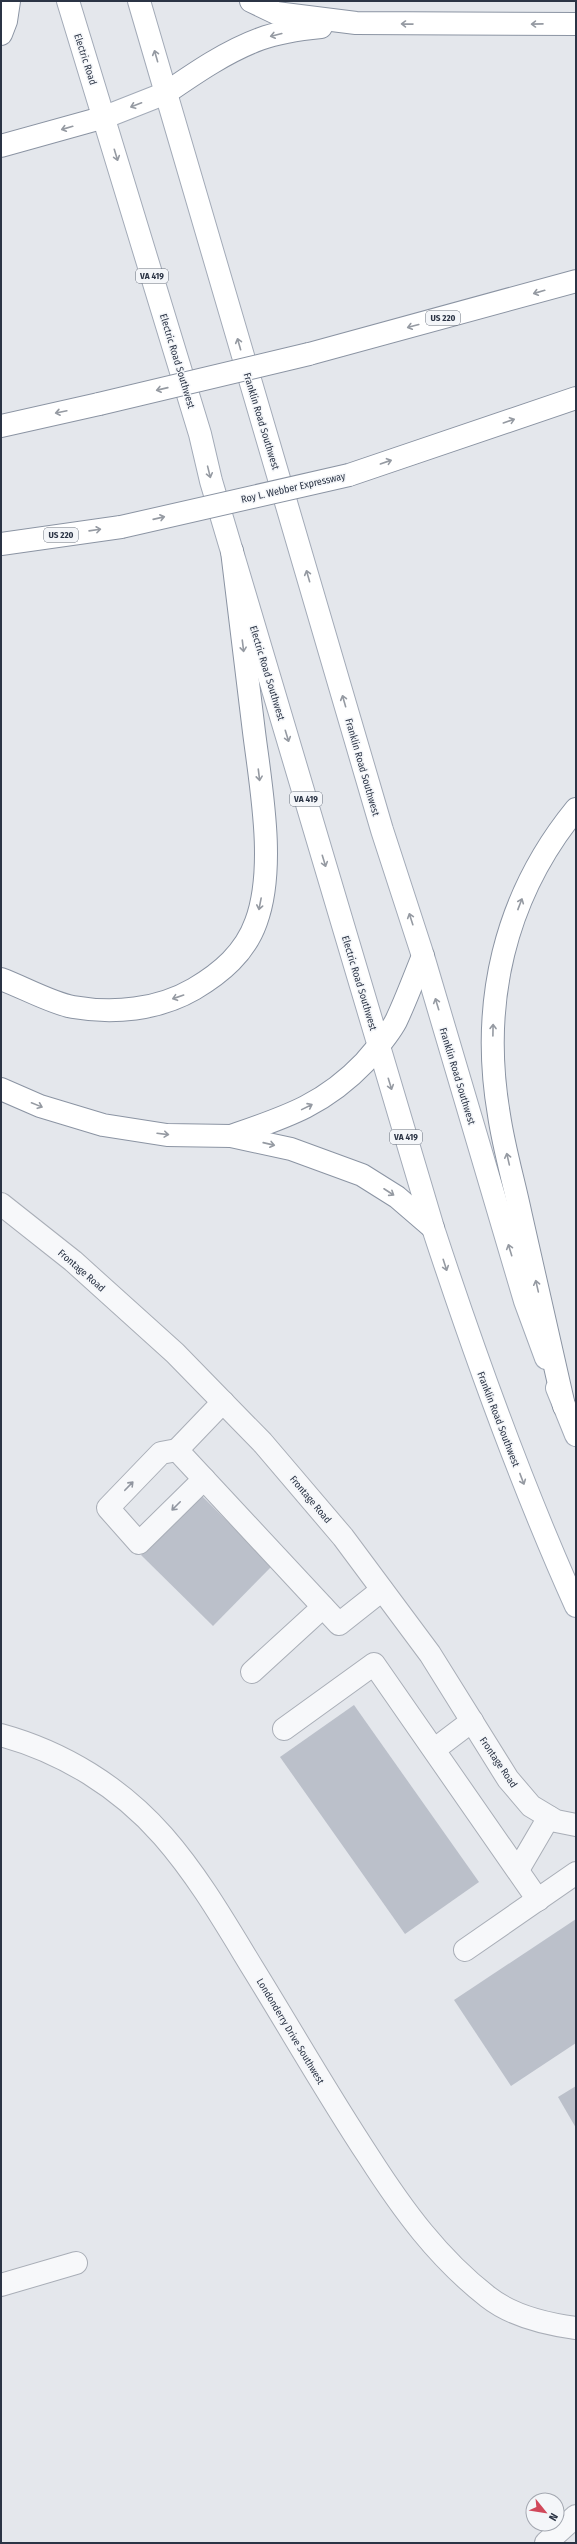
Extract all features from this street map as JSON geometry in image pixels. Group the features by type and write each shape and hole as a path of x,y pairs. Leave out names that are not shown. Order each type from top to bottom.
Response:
{"main road":[{"path":"1,34 6,21 9,1"},
{"name":"Electric Road","path":"68,1 105,117"},
{"path":"140,1 166,93"},
{"path":"251,1 276,13 356,23"},
{"path":"1,146 105,117 166,93 198,72 260,39 297,29 356,23 576,24"},
{"name":"Franklin Road Southwest","path":"166,93 382,830 423,956 525,1301 576,1435"},
{"name":"Electric Road Southwest","path":"105,117 200,434 232,551 433,1228"},
{"name":"US 220","path":"1,426 309,354 576,281"},
{"name":"Roy L. Webber Expressway","path":"1,544 121,527 349,475 576,398"},
{"path":"1,978 72,1007 117,1012 151,1006 186,994 219,975 241,951 256,922 265,877 265,827 232,551"},
{"path":"564,1406 498,1115 492,1056 493,1002 502,952 527,886 557,833 576,809"},
{"path":"231,1136 289,1116 320,1101 347,1081 379,1046 395,1021 423,956"},
{"path":"1,1089 40,1106 103,1126 167,1135 231,1136 291,1149 362,1175 397,1197 433,1228"},
{"name":"Franklin Road Southwest","path":"433,1228 470,1340 537,1519 576,1606"}],"street":[{"name":"Frontage Road","path":"1,1204 73,1261 175,1353 262,1442 343,1537 430,1654 508,1779 531,1806 556,1821 576,1825"},
{"path":"204,1479 139,1543 108,1508 161,1453 177,1450 223,1402"},
{"path":"177,1450 339,1624 382,1590"},
{"path":"252,1672 323,1607"},
{"path":"284,1730 374,1664 435,1749 538,1900"},
{"path":"435,1749 472,1721"},
{"name":"Londonderry Drive Southwest","path":"1,1735 33,1744 79,1767 126,1801 166,1840 200,1881 378,2172 411,2220 442,2256 495,2301 520,2314 554,2325 576,2328"},
{"path":"518,1870 549,1817"},
{"path":"466,1950 576,1873"},
{"path":"1,2285 76,2263"},
{"path":"546,2543 576,2516"}],"building":[{"path":"201,1495 272,1566 213,1626 141,1555"},
{"path":"354,1705 479,1882 405,1934 280,1757"},
{"path":"576,1919 576,2043 511,2086 454,2000"},
{"path":"576,2086 576,2128 558,2097"}]}
